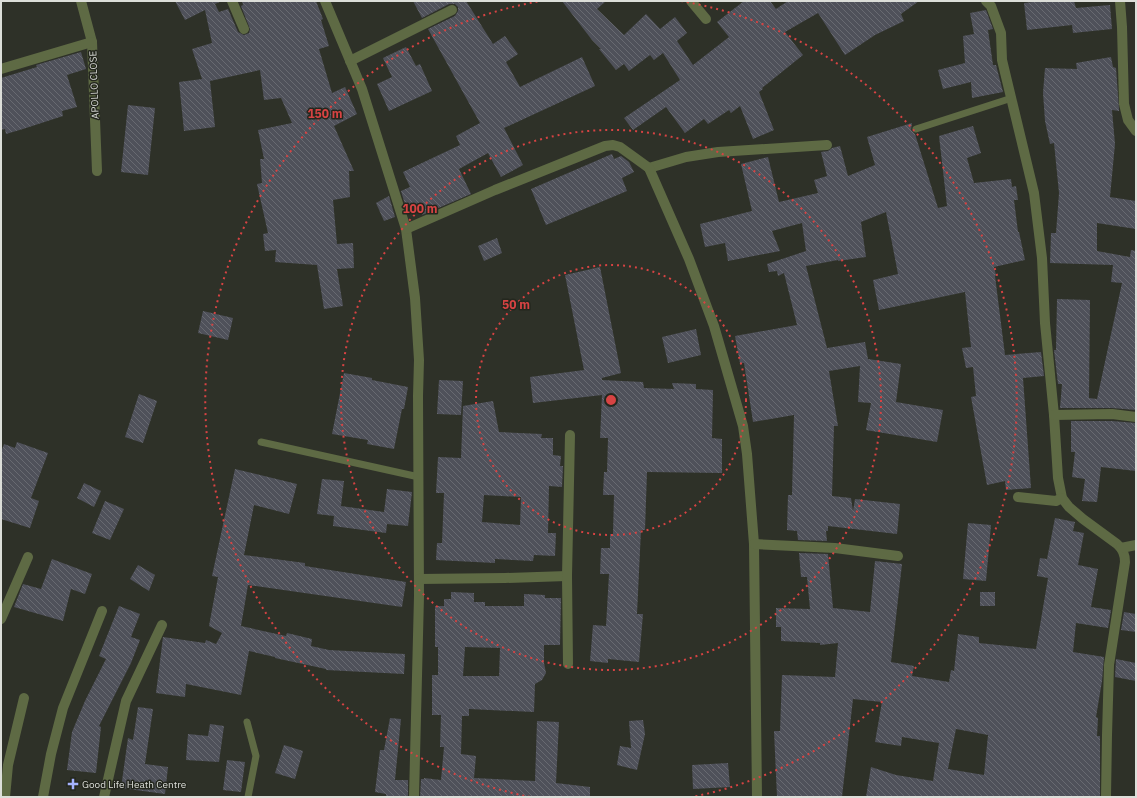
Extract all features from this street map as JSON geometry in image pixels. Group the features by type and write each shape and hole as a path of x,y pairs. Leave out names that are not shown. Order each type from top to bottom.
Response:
{"street":[{"name":"APOLLO CLOSE","path":"81,1 92,42 97,171"},
{"path":"232,1 244,29"},
{"path":"326,1 362,89 406,229 415,298 418,326 419,579 414,797"},
{"path":"691,1 706,19"},
{"path":"986,1 991,6 1001,34 1002,60 1034,192 1042,258 1045,323 1054,415 1058,478 1062,498 1069,507 1083,519 1121,548 1126,562 1109,665 1106,797"},
{"path":"1120,1 1124,104 1128,120 1136,131"},
{"path":"350,61 452,10"},
{"path":"1,69 92,42"},
{"path":"406,229 495,190 605,146 613,144 620,147 649,168 688,259 714,326 744,426 754,544 757,797"},
{"path":"649,168 686,157 718,152 826,145"},
{"path":"1054,415 1112,414 1136,418"},
{"path":"568,664 567,576 570,435"},
{"path":"1018,497 1056,501 1062,498"},
{"path":"754,544 835,548 898,556"},
{"path":"1121,548 1136,545"},
{"path":"1,619 28,557"},
{"path":"419,579 567,576"},
{"path":"43,797 51,754 63,708 102,611"},
{"path":"104,797 126,701 162,625"},
{"path":"5,797 8,765 24,698"}],"lane":[{"path":"916,129 1012,98"},
{"path":"261,442 419,477"},
{"path":"247,722 256,756 248,797"}],"building":[{"path":"175,1 222,1 215,4 219,12 228,9 238,32 244,35 249,33 250,29 241,6 243,5 242,1 316,1 323,19 321,20 329,46 319,49 332,93 345,87 357,114 334,126 354,171 349,171 350,197 333,200 337,244 353,243 354,268 337,269 343,306 324,309 317,265 275,262 276,250 265,251 263,234 268,233 257,184 262,183 260,159 264,159 258,130 292,123 281,98 264,100 260,70 210,81 215,127 184,131 179,82 202,79 192,49 212,43 205,10 185,20"},
{"path":"413,1 466,1 493,44 505,36 518,54 506,62 520,87 582,57 595,86 504,128 523,165 501,177 488,153 459,169 471,194 422,215 419,206 407,211 401,191 410,187 403,172 460,145 456,136 480,123 428,29 455,16 458,11 458,7 455,4 449,4 422,18"},
{"path":"562,1 606,1 597,9 624,35 646,14 660,29 675,17 687,33 677,41 693,65 729,37 717,22 744,1 770,1 776,9 788,1 919,1 901,14 904,21 875,35 845,55 818,13 785,32 803,55 759,92 774,130 753,139 740,106 731,113 729,110 708,124 704,119 685,133 666,107 633,130 624,118 680,80 663,53 654,60 650,55 629,71 624,64 616,70"},
{"path":"1041,1 1074,1 1076,8 1110,5 1112,29 1073,33 1072,25 1027,30 1024,3"},
{"path":"986,10 993,29 988,30 993,65 996,65 1003,92 972,98 971,82 943,89 938,70 965,63 963,36 974,34 970,13"},
{"path":"406,47 416,66 420,64 432,91 389,111 377,84 392,77 383,58"},
{"path":"81,52 86,69 67,75 77,107 62,111 63,116 23,129 6,134 5,129 1,130 1,78 37,67 36,65"},
{"path":"1111,57 1113,67 1116,68 1119,111 1112,110 1115,144 1110,197 1136,201 1136,229 1097,223 1097,251 1130,257 1131,250 1136,251 1136,410 1112,408 1060,408 1062,384 1058,384 1054,350 1056,350 1057,299 1090,300 1089,398 1097,399 1122,283 1111,282 1113,265 1050,263 1051,233 1056,233 1059,193 1054,143 1050,144 1045,121 1043,93 1045,68 1077,69 1076,63"},
{"path":"128,105 155,108 148,175 121,172"},
{"path":"912,123 911,130 915,134 938,208 947,206 939,136 973,126 981,153 967,158 974,183 1011,179 1012,187 1016,186 1018,200 1014,200 1018,232 1025,260 994,267 1005,355 1041,352 1044,376 1023,378 1031,488 1006,490 1005,481 987,485 971,397 976,396 973,367 966,368 962,348 971,347 965,292 879,310 873,280 898,274 886,212 861,222 866,257 806,266 827,348 865,342 868,359 901,364 896,402 943,410 937,442 866,430 871,403 858,402 860,366 829,371 838,426 834,426 832,496 851,498 853,511 855,499 900,504 897,534 828,526 828,531 826,531 827,541 798,540 797,531 787,530 788,495 792,495 794,415 753,422 744,363 740,363 735,336 797,325 784,273 778,276 777,271 769,272 767,264 806,251 802,223 772,231 780,251 728,261 725,243 705,247 700,224 752,211 741,164 768,157 779,202 818,193 814,180 827,176 821,152 840,146 848,176 875,165 867,137"},
{"path":"612,154 614,159 621,156 629,162 634,172 622,178 627,191 546,225 531,189"},
{"path":"389,196 395,217 384,221 376,203"},
{"path":"497,238 502,253 484,261 478,246"},
{"path":"600,267 621,373 602,378 602,380 643,382 644,388 674,389 672,383 696,384 696,389 713,390 712,438 722,439 722,473 647,472 645,530 641,530 637,614 643,614 639,662 608,659 608,663 590,661 593,625 606,626 609,574 600,574 601,548 610,548 610,534 613,534 614,495 603,495 604,472 607,472 608,438 600,438 602,395 533,403 530,377 584,370 565,275"},
{"path":"203,311 233,318 228,340 198,333"},
{"path":"696,329 701,355 668,363 662,337"},
{"path":"344,373 408,387 394,449 367,444 368,440 332,434"},
{"path":"439,380 463,381 461,415 437,414"},
{"path":"139,394 157,401 143,443 125,437"},
{"path":"493,401 499,432 542,434 541,438 553,438 553,455 561,456 560,466 563,466 562,487 549,486 548,533 556,533 555,556 534,555 533,561 495,559 495,563 436,560 437,543 442,543 444,493 436,493 438,457 461,458 463,406","holes":["484,495 521,497 520,525 482,522"]},
{"path":"1071,421 1112,421 1136,423 1136,471 1101,467 1097,502 1082,501 1085,479 1072,477 1075,452 1071,452"},
{"path":"17,442 48,453 31,498 39,501 30,528 1,519 1,452 4,444 15,448"},
{"path":"235,469 297,484 289,514 254,505 244,555 305,563 305,566 406,582 402,607 248,585 241,626 286,636 287,633 312,639 311,646 329,650 405,654 404,674 326,670 249,651 241,695 186,684 185,697 156,693 163,637 205,643 206,640 216,644 222,633 209,626 218,577 212,576"},
{"path":"322,479 344,481 341,506 384,512 387,489 412,492 408,526 387,524 386,533 333,526 334,516 317,514"},
{"path":"84,483 101,491 94,507 77,498"},
{"path":"105,501 124,509 110,540 92,533"},
{"path":"1055,518 1075,522 1073,531 1084,533 1078,565 1098,569 1091,607 1111,610 1108,628 1076,623 1073,652 1104,657 1096,717 1098,718 1097,736 1100,736 1100,797 866,797 871,767 896,775 933,781 939,743 902,737 901,746 875,742 882,702 853,699 842,797 777,797 774,731 780,731 782,675 835,677 838,643 820,645 820,643 781,641 781,627 776,627 776,608 810,609 807,577 801,577 799,553 828,554 833,608 870,612 875,561 902,564 891,662 914,666 912,676 949,682 951,670 954,671 958,634 979,637 979,643 1036,649 1048,578 1037,576 1040,558 1047,559","holes":["956,729 988,735 984,775 948,769"]},
{"path":"968,523 991,525 986,581 963,579"},
{"path":"52,559 92,574 85,594 71,589 63,621 14,607 23,584 41,589"},
{"path":"138,565 155,575 149,591 130,579"},
{"path":"451,592 474,593 474,602 485,602 485,606 524,606 524,594 545,595 545,598 561,598 560,645 544,645 544,663 546,673 542,680 535,684 534,712 469,709 469,716 462,716 461,754 476,756 474,778 535,781 537,721 559,722 556,783 590,787 590,797 420,797 421,779 441,780 444,747 440,747 441,715 432,715 432,675 438,675 438,647 435,647 435,606 444,606 444,599 451,599","holes":["465,647 500,648 499,676 463,676"]},
{"path":"980,592 995,592 995,606 980,606"},
{"path":"119,606 140,614 131,637 140,640 131,663 99,726 101,727 96,773 67,770 72,732 85,701 106,659 99,656"},
{"path":"1124,612 1136,614 1136,632 1121,630"},
{"path":"1116,659 1136,663 1136,681 1115,677"},
{"path":"138,707 153,709 145,764 168,767 165,794 121,788 128,738 133,740"},
{"path":"390,718 401,719 395,780 408,780 408,797 386,797 386,794 375,792 380,750 384,750"},
{"path":"643,720 645,734 637,770 617,765 620,746 631,748 629,721"},
{"path":"210,724 224,726 219,762 186,760 188,734 208,736"},
{"path":"284,745 303,751 295,779 275,773"},
{"path":"227,760 245,762 241,792 223,790"},
{"path":"728,763 730,787 693,789 692,765"}],"place":[{"name":"Good Life Heath Centre","path":"73,784"}]}
